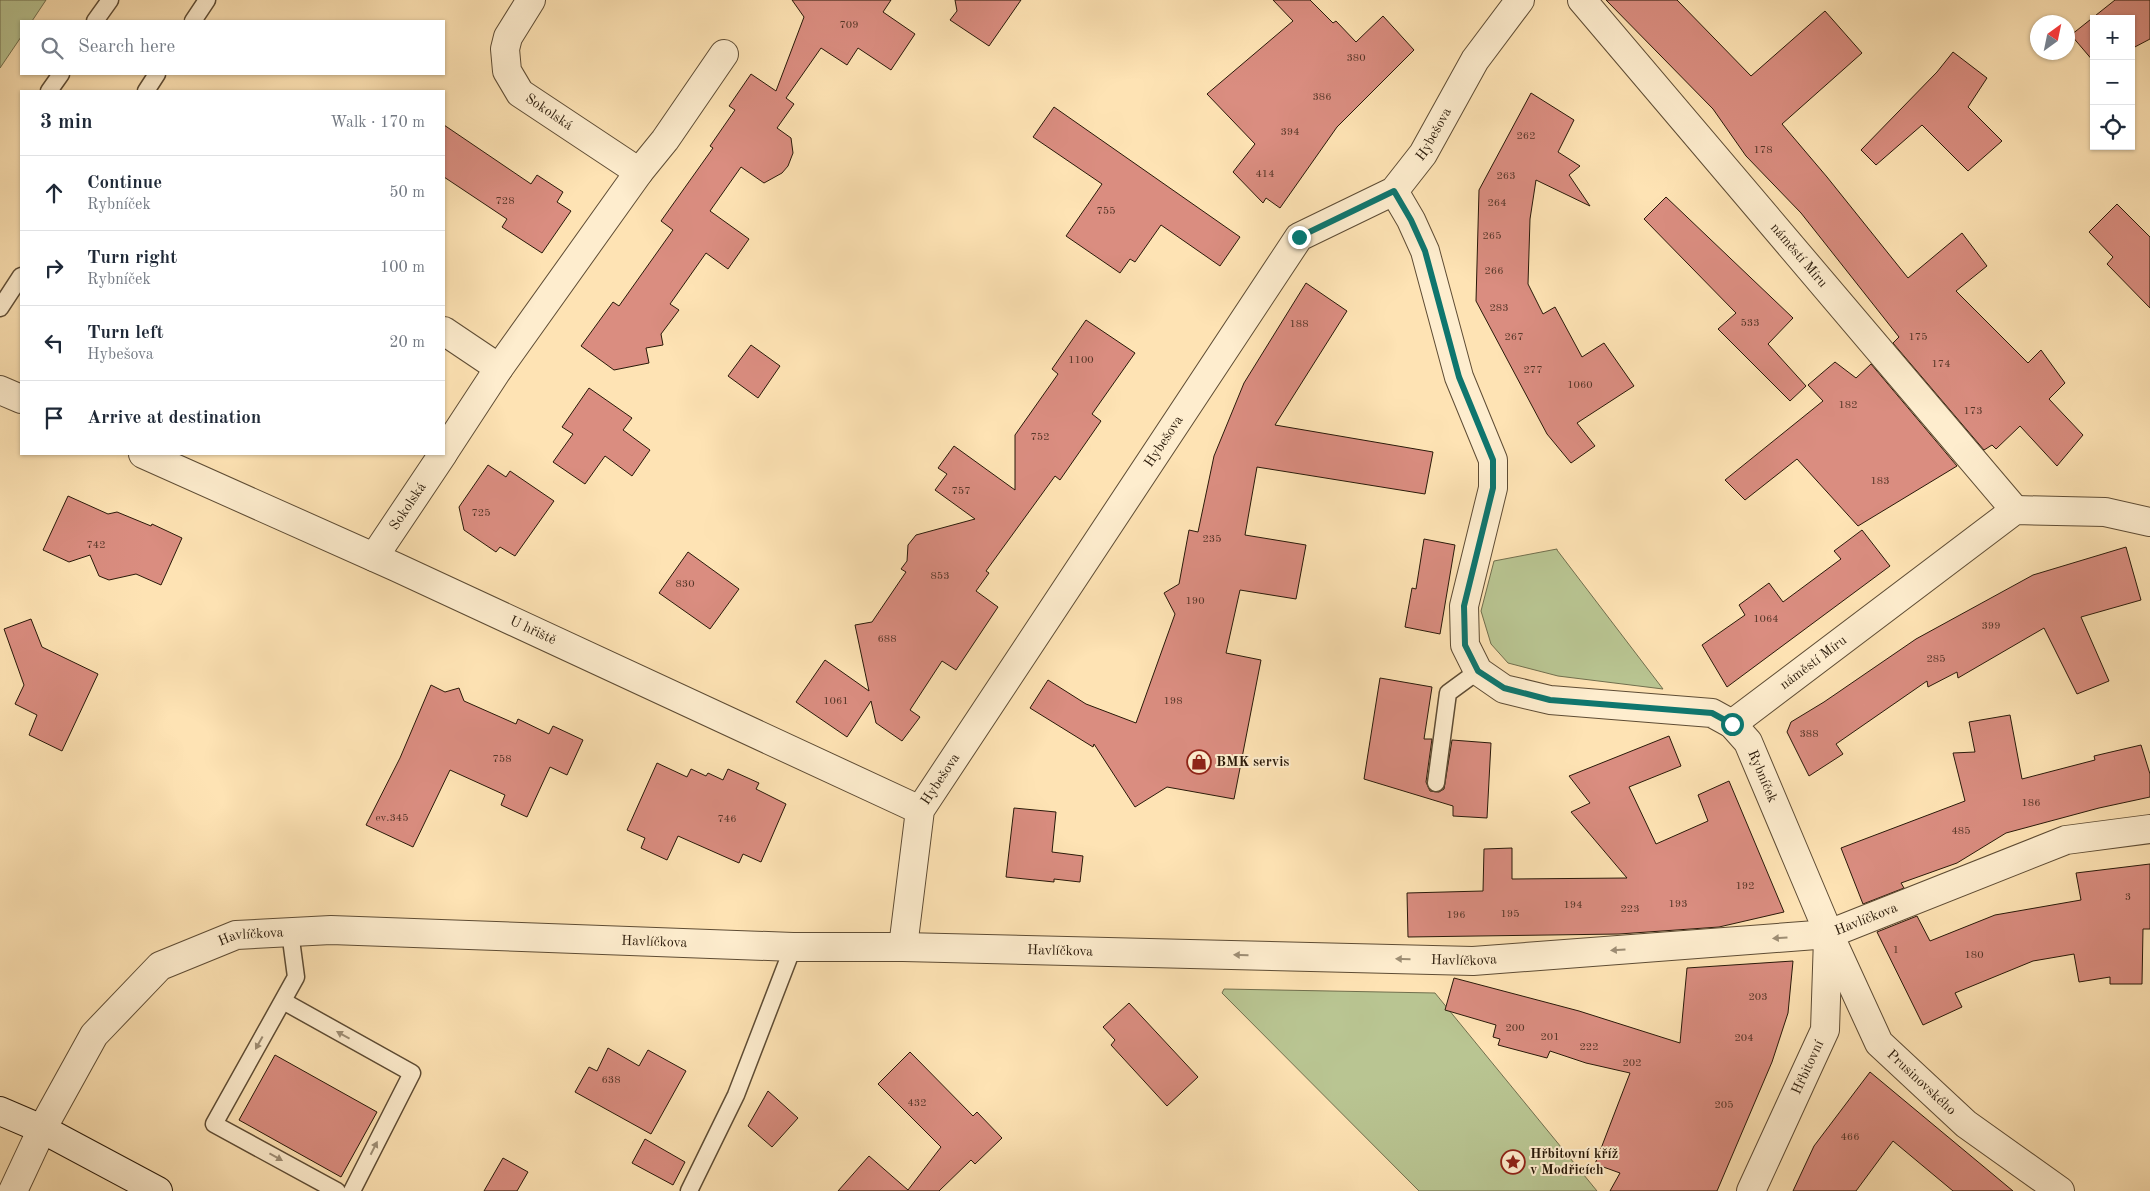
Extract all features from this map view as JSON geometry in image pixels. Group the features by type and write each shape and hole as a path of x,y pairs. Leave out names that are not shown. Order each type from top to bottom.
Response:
{"street":[{"name":"Sokolská","path":"531,0 508,37 505,49 507,71 520,93 639,172"},
{"name":"Hybešova","path":"903,947 920,810 1299,237 1394,191 1423,154 1475,60 1520,0"},
{"name":"náměstí Míru","path":"1582,0 2015,510 1732,724"},
{"name":"Sokolská","path":"445,450 499,368 639,172 665,140 724,54"},
{"path":"1394,191 1411,220 1425,251 1459,377 1493,460 1493,488 1464,606 1465,645 1478,671"},
{"path":"445,332 499,368"},
{"path":"0,390 20,399"},
{"name":"U hřiště","path":"145,455 374,557 920,810"},
{"name":"Sokolská","path":"374,557 442,455"},
{"path":"2015,510 2105,512 2150,522"},
{"name":"Rybníček","path":"1478,671 1504,688 1550,700 1712,713 1732,724 1748,742 1828,934"},
{"name":"Havlíčkova","path":"13,1191 42,1129 94,1035 160,966 236,935 331,930 793,948 903,947 1473,961 1828,934 2066,840 2150,829"},
{"name":"Hřbitovní","path":"1751,1191 1825,1030 1828,934"},
{"name":"Prusinovského","path":"1828,934 1879,1043 1966,1124 2060,1191"},
{"path":"0,1111 42,1129 158,1191"}],"lane":[{"path":"97,20 110,0"},
{"path":"194,20 207,0"},
{"path":"50,90 60,75"},
{"path":"147,90 157,75"},
{"path":"0,308 20,278"},
{"path":"1436,783 1448,693 1478,671"},
{"path":"290,932 296,977 214,1124 337,1191"},
{"path":"689,1191 736,1095 793,948"},
{"path":"283,1001 412,1073 352,1191"}],"green space":[{"path":"0,0 46,0 33,20 20,20 20,38 0,68"},
{"path":"1557,549 1663,689 1558,676 1508,663 1491,644 1481,611 1494,561"},
{"path":"1224,989 1435,993 1597,1191 1419,1191 1222,993"}],"building":[{"path":"792,0 891,0 883,12 915,34 891,70 858,48 847,65 821,48 786,98 794,104 777,128 791,138 793,153 788,166 782,173 764,183 741,167 710,211 749,239 728,269 706,253 670,304 679,310 661,334 663,345 646,348 649,363 614,370 581,346 613,302 619,306 673,230 661,221 713,148 710,146 735,110 729,106 751,74 776,91 804,17"},
{"path":"955,0 1021,0 989,46 950,20 957,11"},
{"path":"1273,0 1310,0 1333,23 1336,21 1356,42 1383,16 1414,50 1337,127 1280,208 1266,198 1263,203 1233,172 1255,144 1207,94 1293,21"},
{"path":"1606,0 1677,0 1751,76 1825,11 1862,53 1782,124 1908,278 1962,233 1987,266 1956,291 2028,363 2041,350 2065,383 2049,399 2083,435 2057,466 2020,426 1996,449 1992,445 1984,450 1893,343 1899,337 1801,213 1746,156 1713,109"},
{"path":"2115,0 2150,0 2150,39 2135,47 2135,15 2096,15"},
{"path":"2090,20 2090,57 2075,40 2075,32"},
{"path":"1953,52 1987,78 1968,107 2002,141 1968,171 1922,125 1876,165 1861,150 1937,72"},
{"path":"1531,93 1574,120 1558,152 1580,166 1569,175 1590,206 1536,180 1530,219 1528,284 1543,314 1555,307 1582,357 1604,343 1634,386 1577,423 1595,446 1571,463 1547,434 1476,301 1479,190"},
{"path":"1054,107 1240,237 1220,266 1161,225 1135,262 1130,259 1120,273 1066,236 1102,184 1033,137"},
{"path":"445,126 531,184 537,175 563,192 557,202 571,211 542,253 502,227 507,219 445,178"},
{"path":"1666,197 1793,318 1768,344 1806,386 1790,401 1718,329 1736,313 1644,219"},
{"path":"2117,204 2150,237 2150,308 2107,264 2113,257 2089,232"},
{"path":"1306,283 1347,311 1275,425 1433,452 1425,494 1257,467 1245,535 1306,545 1296,599 1240,590 1226,653 1261,660 1234,799 1167,787 1135,807 1094,744 1093,747 1030,708 1048,680 1086,704 1136,723 1175,614 1164,593 1179,584 1189,530 1198,532 1214,456 1244,383"},
{"path":"1086,320 1135,353 1092,414 1101,421 1060,480 1055,476 986,571 989,573 976,591 998,607 956,670 942,661 910,710 920,717 902,741 876,723 871,701 847,737 796,702 825,660 869,691 855,625 872,622 906,572 901,569 907,561 908,545 916,535 975,519 935,490 947,474 938,468 954,446 1015,490 1015,435 1058,374 1052,369"},
{"path":"751,345 780,366 758,398 728,376"},
{"path":"1835,362 1856,378 1871,364 1957,466 1858,526 1797,459 1745,500 1725,480 1823,401 1808,385"},
{"path":"589,388 632,418 623,430 650,450 632,476 605,456 585,484 553,462 573,434 562,427"},
{"path":"488,465 506,477 510,471 554,501 515,556 500,547 496,552 464,530 459,507"},
{"path":"68,496 108,514 117,512 151,526 152,524 182,538 161,585 136,574 109,580 99,576 90,555 69,562 43,550"},
{"path":"1862,530 1890,566 1727,687 1702,645 1745,615 1739,605 1769,583 1783,602 1841,559 1834,551"},
{"path":"1424,539 1455,545 1440,634 1405,627 1412,588 1416,589"},
{"path":"2126,547 2141,600 2081,617 2109,681 2077,694 2044,628 1958,678 1957,672 1928,687 1927,681 1836,744 1843,754 1809,776 1787,732 1791,722 1824,702 1916,639 2033,575"},
{"path":"688,552 739,589 710,629 659,593"},
{"path":"31,619 42,647 98,674 62,751 29,735 37,715 15,704 24,685 4,629"},
{"path":"1380,678 1432,687 1424,739 1432,739 1426,782 1430,791 1439,792 1444,789 1452,740 1491,743 1487,818 1453,816 1453,806 1364,779"},
{"path":"431,685 445,692 459,688 464,701 516,724 518,719 549,734 553,726 583,740 567,775 550,767 527,817 501,805 505,795 450,770 413,847 366,825 400,758"},
{"path":"2010,715 2022,779 2095,760 2094,756 2141,745 2150,774 2150,797 2099,808 2006,833 1957,863 1901,883 1904,888 1863,904 1841,848 1965,801 1953,753 1975,752 1969,722"},
{"path":"1669,736 1681,766 1629,787 1656,844 1708,821 1698,795 1729,781 1784,912 1719,927 1619,934 1408,937 1407,893 1483,891 1484,849 1512,848 1512,879 1627,878 1571,812 1590,803 1569,776"},
{"path":"657,763 687,777 691,769 706,776 708,773 723,780 728,769 759,783 756,789 786,804 761,862 743,854 739,863 678,836 667,860 641,848 645,838 627,830"},
{"path":"1014,808 1056,812 1052,852 1083,856 1080,882 1054,879 1054,882 1006,877"},
{"path":"2150,864 2150,929 2143,929 2142,984 2110,984 2110,977 2079,982 2074,954 2033,961 1955,993 1962,1007 1923,1025 1877,932 1917,916 1930,941 1995,915 2081,900 2076,873"},
{"path":"1793,961 1788,1013 1772,1062 1717,1191 1610,1191 1620,1173 1595,1164 1630,1073 1586,1063 1550,1051 1547,1058 1498,1045 1500,1039 1493,1037 1496,1025 1445,1010 1454,978 1579,1011 1680,1043 1687,968"},
{"path":"1129,1003 1198,1077 1167,1106 1111,1045 1115,1040 1103,1027"},
{"path":"608,1048 639,1066 648,1050 686,1071 651,1134 575,1092 589,1067 597,1071"},
{"path":"910,1052 973,1116 977,1112 1002,1138 975,1164 971,1160 939,1191 838,1191 869,1156 908,1190 941,1147 878,1084"},
{"path":"275,1055 377,1112 341,1177 239,1120"},
{"path":"1870,1072 2013,1191 1953,1191 1893,1141 1856,1191 1793,1191 1814,1146"},
{"path":"768,1091 798,1118 772,1147 748,1126"},
{"path":"645,1139 685,1162 673,1185 632,1163"},
{"path":"503,1158 528,1172 517,1191 484,1191"}],"place":[{"name":"BMK servis","path":"1199,762"},
{"name":"Hřbitovní kříž v Modřicích","path":"1513,1162"}],"route":[{"path":"1299,237 1394,191 1411,220 1425,251 1459,377 1493,460 1493,488 1464,606 1465,645 1478,671 1504,688 1550,700 1712,713 1732,724"}]}
